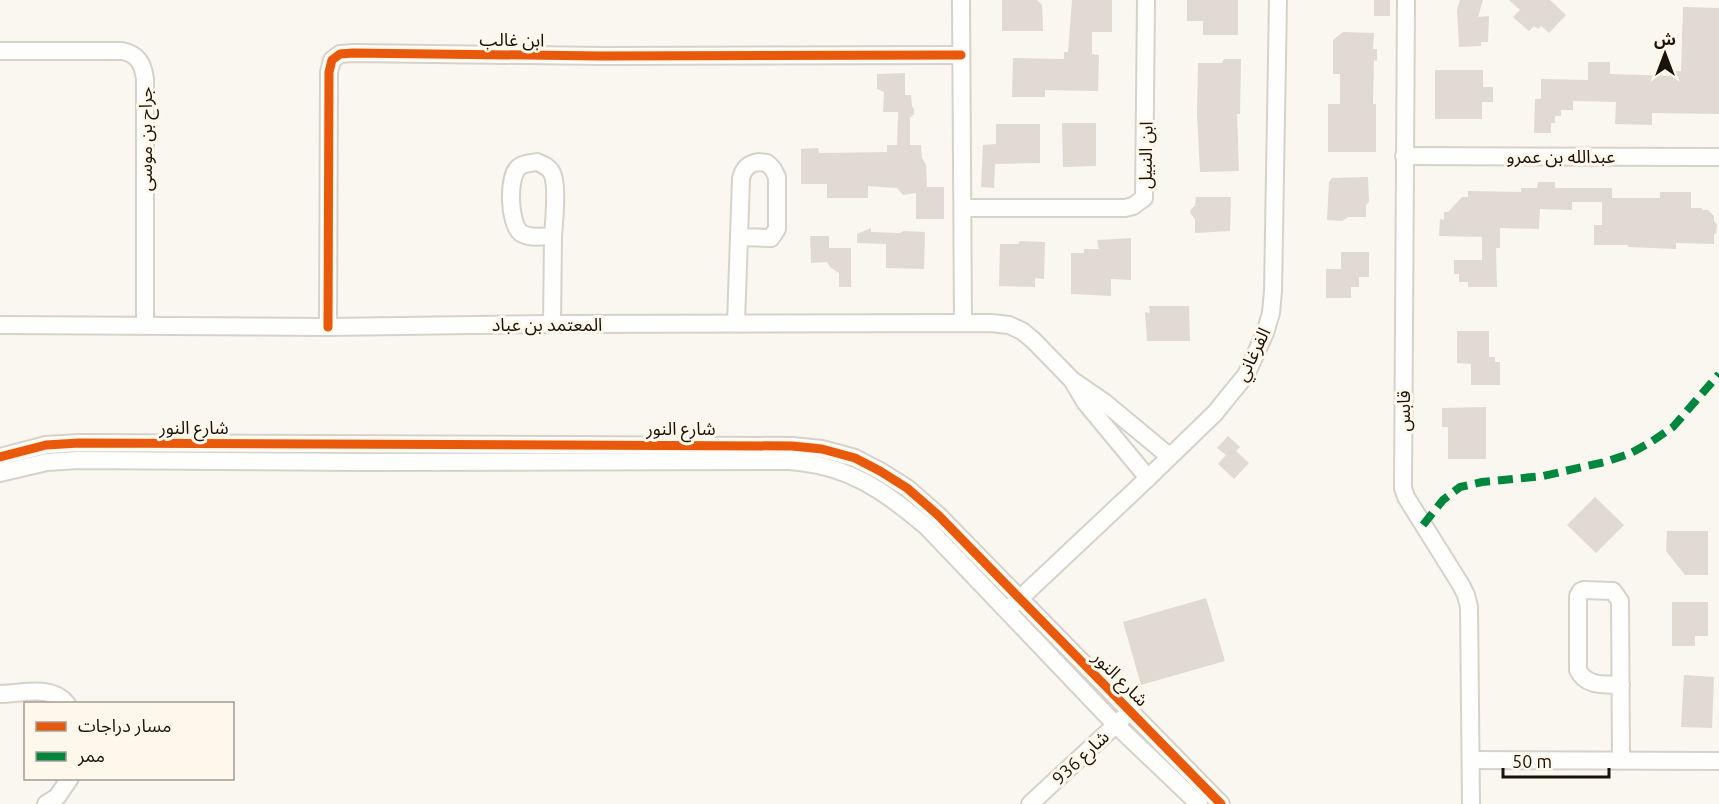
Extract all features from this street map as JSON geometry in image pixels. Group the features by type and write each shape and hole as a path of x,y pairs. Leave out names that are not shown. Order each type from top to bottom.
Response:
{"street":[{"path":"961,0 963,323"},
{"name":"ابن النبيل","path":"963,208 1125,208 1139,203 1144,198 1146,0"},
{"name":"الفرغاني","path":"1007,611 1215,412 1246,375 1265,333 1271,312 1275,260 1278,0"},
{"name":"قابس","path":"1406,0 1403,488 1406,497 1461,585 1468,601 1471,804"},
{"name":"جراح بن موسى","path":"0,51 122,51 131,53 139,59 145,79 145,325"},
{"name":"ابن غالب","path":"328,327 329,72 332,60 340,54 961,55"},
{"name":"عبدالله بن عمرو","path":"1404,156 1719,157"},
{"path":"552,324 554,236"},
{"path":"736,323 739,237"},
{"name":"المعتمد بن عباد","path":"0,325 328,327 963,323 1008,325 1022,331 1072,380 1104,402 1169,456"},
{"name":"المعتمد بن عباد","path":"1072,380 1085,402 1148,478"},
{"name":"شارع النور","path":"0,457 46,445 79,443 792,446 822,449 855,458 907,488 938,515 1221,804"},
{"path":"494,444 494,462"},
{"name":"شارع النور","path":"0,473 47,462 79,460 789,461 824,466 873,485 927,527 1115,724 1199,804"},
{"path":"1621,685 1597,684 1588,681 1581,676 1578,670 1578,597 1581,591 1613,591 1620,605 1621,685 1621,760"},
{"path":"4,694 50,693 61,697 66,702"},
{"path":"4,694 52,702"},
{"name":"شارع 936","path":"1030,804 1131,711"},
{"path":"1471,760 1719,761"},
{"path":"46,804 57,797 69,780"},
{"path":"63,804 72,792 71,780"}],"building":[{"path":"1002,0 1037,0 1042,5 1043,31 1002,31"},
{"path":"1072,0 1112,0 1112,32 1092,32 1092,54 1099,55 1098,91 1045,90 1045,97 1012,97 1013,58 1064,59 1064,52 1068,52"},
{"path":"1187,0 1238,0 1238,35 1203,35 1203,21 1187,21"},
{"path":"1374,0 1390,0 1390,16 1374,16"},
{"path":"1460,0 1483,0 1478,17 1489,16 1488,42 1481,42 1481,46 1459,47 1457,10"},
{"path":"1509,0 1550,0 1566,15 1549,33 1541,26 1538,29 1534,26 1529,31 1513,17 1520,10"},
{"path":"1683,7 1719,8 1719,114 1652,113 1652,125 1615,124 1616,102 1573,101 1573,110 1561,110 1561,116 1555,116 1555,123 1551,123 1551,133 1534,133 1535,99 1541,99 1541,79 1588,80 1588,62 1610,62 1610,74 1674,76 1674,71 1681,71"},
{"path":"1343,32 1374,33 1373,49 1377,49 1377,61 1374,60 1373,104 1376,104 1376,152 1328,152 1328,104 1340,104 1340,74 1333,74 1333,40"},
{"path":"1224,59 1241,59 1240,114 1237,114 1239,171 1200,172 1197,114 1198,63 1222,63"},
{"path":"1435,70 1483,70 1483,87 1493,87 1493,102 1482,102 1482,119 1435,119"},
{"path":"905,73 905,95 911,95 914,109 914,114 910,118 910,145 921,145 922,158 926,165 927,187 944,187 944,219 916,219 916,193 903,195 897,188 868,186 868,198 827,198 827,184 801,184 801,149 818,148 819,153 887,152 887,145 897,145 898,112 883,112 884,92 877,89 877,74"},
{"path":"1062,123 1096,123 1096,166 1063,167"},
{"path":"996,124 1040,124 1040,163 995,164 994,188 981,187 983,145 996,144"},
{"path":"1368,177 1369,202 1366,205 1366,217 1348,217 1342,221 1327,220 1329,182 1332,178"},
{"path":"1538,182 1555,182 1555,188 1612,188 1612,198 1660,198 1660,192 1691,192 1691,208 1708,210 1714,216 1717,225 1714,244 1676,243 1676,249 1594,245 1594,225 1602,225 1602,202 1572,202 1572,210 1540,209 1539,229 1500,228 1500,248 1496,248 1497,287 1468,287 1468,282 1459,282 1459,274 1454,274 1454,260 1482,260 1482,237 1439,236 1440,219 1444,220 1444,212 1448,212 1462,197 1468,197 1468,191 1521,192 1521,188 1537,188"},
{"path":"1196,197 1231,197 1230,231 1195,233 1195,219 1190,213 1195,206"},
{"path":"871,228 871,232 925,232 924,269 886,268 886,244 857,243 857,234"},
{"path":"810,236 829,236 829,248 851,248 851,287 839,287 839,273 827,262 811,263"},
{"path":"1131,238 1131,280 1111,279 1111,296 1071,294 1071,253 1084,253 1084,249 1099,249 1097,240"},
{"path":"1020,241 1045,242 1044,279 1035,278 1035,287 999,286 1000,244 1018,244"},
{"path":"1341,252 1369,252 1369,277 1359,277 1359,287 1351,287 1351,298 1326,298 1326,269 1341,269"},
{"path":"1149,306 1189,306 1190,341 1147,341 1145,312 1150,313"},
{"path":"1457,331 1489,331 1489,357 1495,357 1495,362 1500,362 1500,385 1471,385 1471,364 1457,363"},
{"path":"1486,407 1486,459 1448,459 1448,427 1442,427 1442,408"},
{"path":"1228,436 1240,447 1236,451 1249,463 1234,479 1218,464 1226,455 1217,448"},
{"path":"1595,497 1624,525 1596,553 1567,525"},
{"path":"1667,531 1708,531 1708,575 1685,575 1666,551"},
{"path":"1206,598 1225,661 1141,685 1123,622"},
{"path":"1672,602 1708,602 1708,636 1695,636 1695,646 1672,646"},
{"path":"1684,675 1714,677 1712,728 1681,727"}],"marked path":[{"path":"1423,525 1443,500 1460,487 1482,482 1543,476 1605,462 1629,454 1673,427 1719,374"}],"cycle path":[{"path":"328,327 329,72 332,60 340,54 961,55"},
{"path":"0,457 46,445 79,443 792,446 822,449 855,458 907,488 938,515 1221,804"}]}
